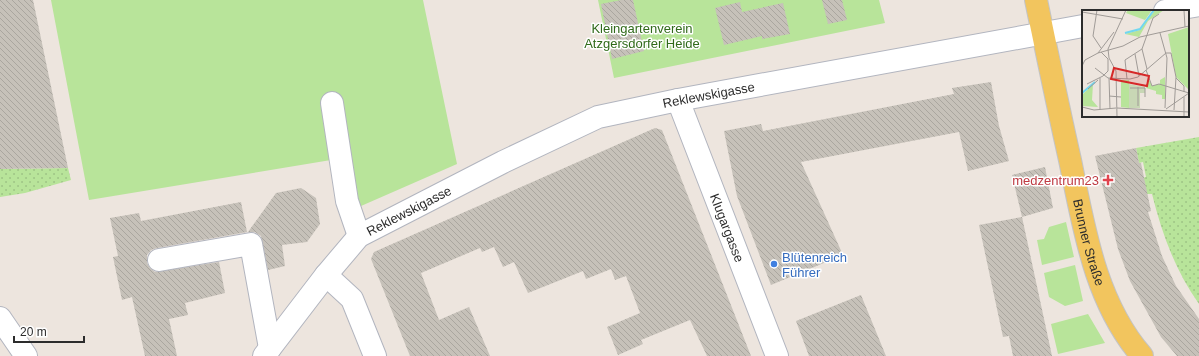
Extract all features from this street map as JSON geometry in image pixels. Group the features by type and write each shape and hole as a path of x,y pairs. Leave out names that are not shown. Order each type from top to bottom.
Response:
{"main road":[{"name":"Brunner Straße","path":"1036,0 1088,245 1104,293 1117,322 1129,341 1142,356"}],"street":[{"path":"1171,10 1199,5"},
{"name":"Reklewskigasse","path":"267,352 326,275 359,236 503,162 598,117 678,100 1082,26"},
{"name":"Klugargasse","path":"678,100 776,356"},
{"name":"Reklewskigasse","path":"332,103 348,201 359,236"},
{"name":"Reklewskigasse","path":"159,260 251,244 267,352"},
{"path":"326,275 352,299 375,356"},
{"path":"0,318 26,356"}],"green space":[{"path":"51,0 423,0 457,164 345,213 331,160 89,200"},
{"name":"Kleingartenverein Atzgersdorfer Heide","path":"598,0 879,0 885,23 614,78"},
{"path":"1199,137 1199,304 1190,291 1170,251 1152,194 1145,194 1142,178 1146,177 1143,162 1139,163 1136,148"},
{"path":"68,168 71,180 25,193 0,197 0,169"},
{"path":"1066,222 1074,257 1042,265 1037,240 1044,239 1049,227"},
{"path":"1075,265 1083,301 1065,306 1049,297 1044,273"},
{"path":"1088,314 1105,343 1058,354 1051,324"}],"building":[{"path":"0,0 33,0 68,168 0,169"},
{"path":"621,0 633,0 644,51 612,59 601,4"},
{"path":"822,0 842,0 847,20 828,24"},
{"path":"740,2 742,12 783,3 790,34 762,39 762,36 724,45 715,8"},
{"path":"991,82 999,126 1009,161 968,171 959,132 801,162 843,255 771,285 737,196 724,131 761,124 763,131 954,94 952,88"},
{"path":"655,128 662,130 751,356 707,356 690,320 641,340 643,344 618,355 607,327 640,313 626,276 615,280 611,269 586,279 583,271 528,293 514,262 503,267 494,247 482,252 480,248 421,273 439,320 469,307 490,356 410,356 371,259 374,252"},
{"path":"1136,148 1139,163 1141,163 1151,211 1148,212 1162,256 1176,286 1199,319 1199,356 1177,356 1161,337 1130,281 1118,249 1095,156"},
{"path":"1045,167 1053,208 1022,217 1012,175"},
{"path":"301,188 316,198 320,224 307,242 282,245 285,266 268,270 261,236 255,232 248,232 276,193"},
{"path":"241,202 247,232 157,248 151,250 147,255 147,263 155,272 219,262 225,293 185,303 188,315 169,319 177,356 145,356 132,297 122,300 113,257 118,256 110,218 139,213 141,221"},
{"path":"1022,217 1052,356 1013,356 1009,336 1003,337 979,225"},
{"path":"861,295 886,356 809,356 796,321"}],"place":[{"name":"medzentrum23","path":"1108,180"},
{"name":"Blütenreich Führer","path":"774,264"}]}
